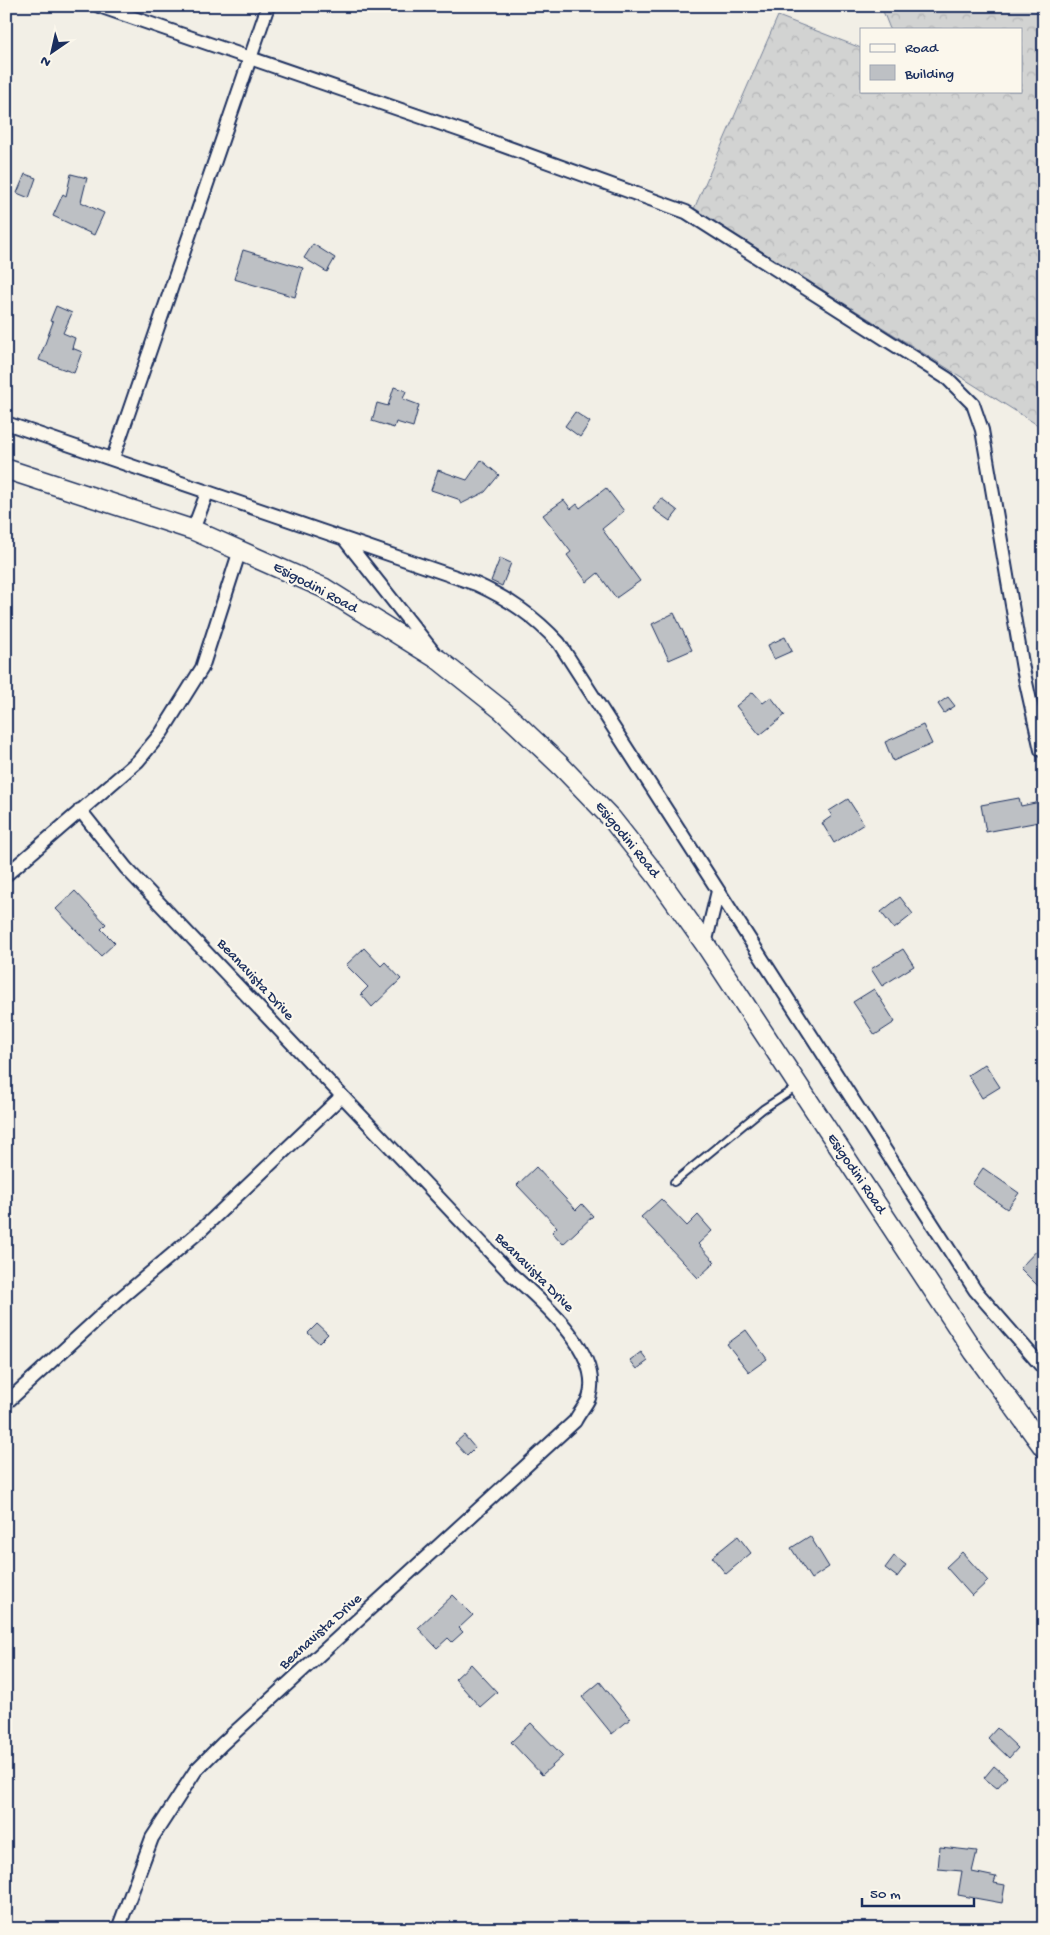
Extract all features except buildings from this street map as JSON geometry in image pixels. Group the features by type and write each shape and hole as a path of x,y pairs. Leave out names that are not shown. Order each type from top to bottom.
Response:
{"main road":[{"name":"Esigodini Road","path":"6,469 193,530 324,588 439,660 503,711 561,766 611,818 656,875 705,944 974,1352 1044,1448"}],"street":[{"path":"99,6 468,133 686,212 923,362 963,391 973,404 982,430 1023,669 1041,750"},
{"path":"113,458 268,6"},
{"path":"6,423 113,458 207,493 476,584 520,606 539,621 559,643 976,1290 1044,1369"},
{"path":"193,530 207,493"},
{"path":"345,540 439,660"},
{"path":"6,875 138,760 162,732 184,700 202,668 240,550"},
{"name":"Beanavista Drive","path":"80,810 126,868 511,1274 559,1318 579,1348 591,1375 589,1397 575,1421 222,1744 196,1770 152,1838 118,1929"},
{"path":"705,944 718,890"},
{"path":"6,1403 117,1301 200,1231 342,1096"}],"lane":[{"path":"674,1182 763,1109 798,1086"}],"green space":[{"path":"881,6 1044,6 1044,429 694,209 778,16 860,48 860,92 1022,92 1022,28 890,28"}]}
